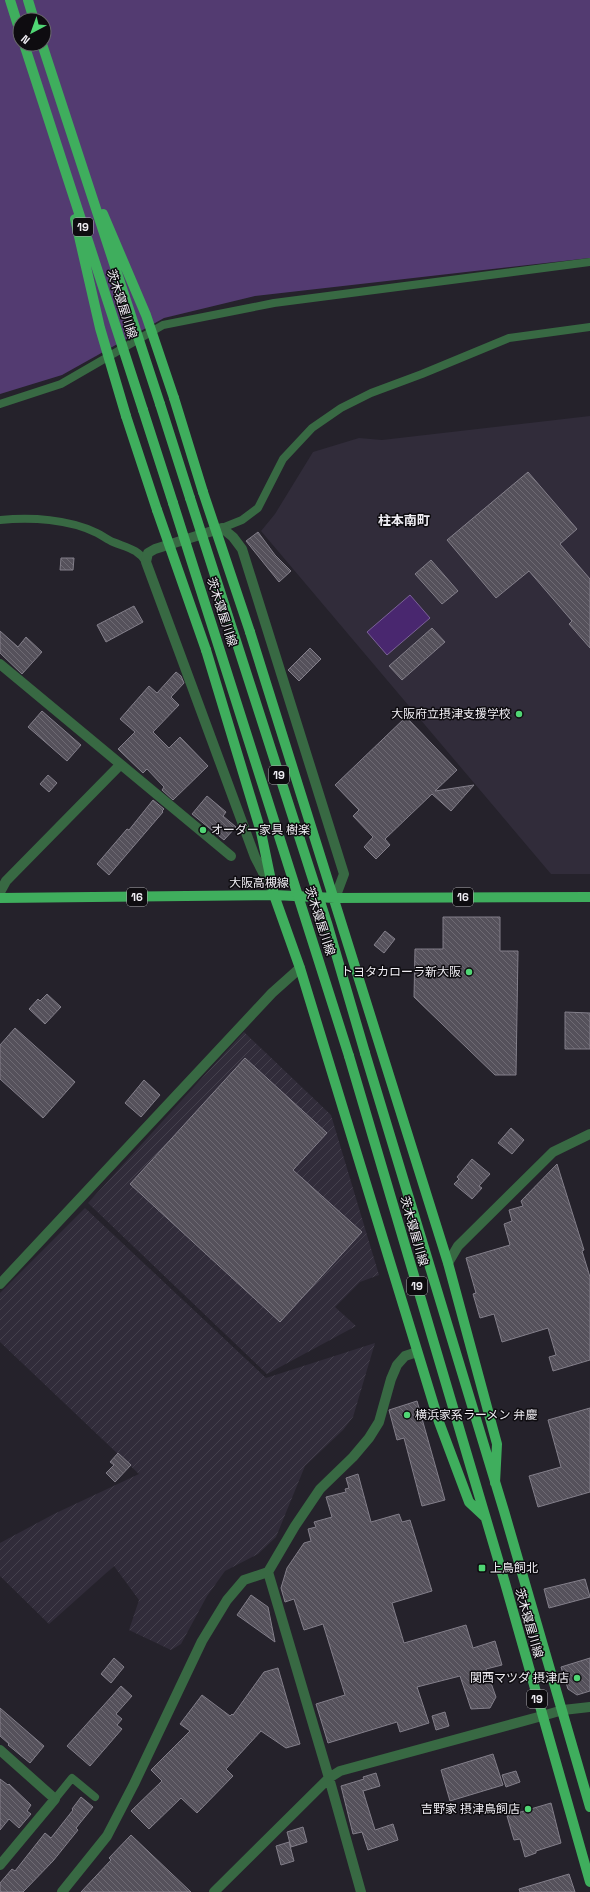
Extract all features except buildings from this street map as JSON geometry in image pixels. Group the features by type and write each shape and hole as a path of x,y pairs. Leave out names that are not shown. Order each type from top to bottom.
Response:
{"main road":[{"path":"10,0 14,12"},
{"path":"28,0 32,12"},
{"name":"茨木寝屋川線","path":"27,52 173,503 349,1056 590,1882"},
{"name":"茨木寝屋川線","path":"45,52 160,404 327,923 495,1483 590,1807"},
{"path":"77,152 146,315 335,898 448,1263 497,1444 495,1483"},
{"path":"60,155 100,328 126,416 206,650 261,832 274,895 300,968 439,1422 469,1502 484,1516"},
{"name":"大阪高槻線","path":"0,898 274,895 335,898 590,897"}],"street":[{"path":"274,895 255,857 146,562 148,553 155,549 222,528 233,537 242,549 344,874 335,898"},
{"path":"0,664 231,856"},
{"path":"0,892 6,881 120,765"},
{"path":"0,1284 272,993 300,968"},
{"path":"448,1263 458,1246 554,1152 590,1134"},
{"path":"62,1892 107,1836 134,1784 202,1641 227,1600 244,1580 268,1572 295,1526 320,1489 353,1457 369,1438 379,1422 390,1380 397,1365 405,1356 417,1352"},
{"path":"268,1572 361,1892"},
{"path":"214,1892 329,1778 340,1771 562,1710 590,1707"},
{"path":"0,1750 55,1799 0,1865"}],"lane":[{"path":"0,404 61,384 163,325 274,303 590,262"},
{"path":"222,528 242,520 258,508 283,459 312,428 341,408 371,393 422,374 509,338 590,327"},
{"path":"0,520 15,518 48,520 86,529 111,542 136,550 146,562"},
{"path":"55,1799 72,1778 95,1797"}],"shaded area":[{"path":"0,0 590,0 590,258 255,296 164,318 62,375 0,394"},
{"path":"590,416 590,874 551,874 261,531 275,514 313,452 359,438 382,440"},
{"path":"410,595 430,618 387,655 367,632"},
{"path":"244,1032 331,1115 379,1275 360,1282 335,1307 356,1326 267,1374 88,1203"},
{"path":"85,1208 266,1378 375,1343 353,1417 343,1430 305,1466 276,1537 258,1554 225,1571 207,1596 181,1644 171,1650 129,1630 139,1600 114,1566 49,1624 0,1576 0,1543 54,1514 139,1474 0,1342 0,1293"}],"place":[{"name":"大阪府立摂津支援学校","path":"519,714"},
{"name":"オーダー家具 樹楽","path":"203,830"},
{"name":"トヨタカローラ新大阪","path":"469,972"},
{"name":"横浜家系ラーメン 弁慶","path":"407,1415"},
{"name":"上鳥飼北","path":"482,1568"},
{"name":"関西マツダ 摂津店","path":"577,1678"},
{"name":"吉野家 摂津鳥飼店","path":"528,1809"}],"district":[{"name":"柱本南町","path":"404,520"}]}
